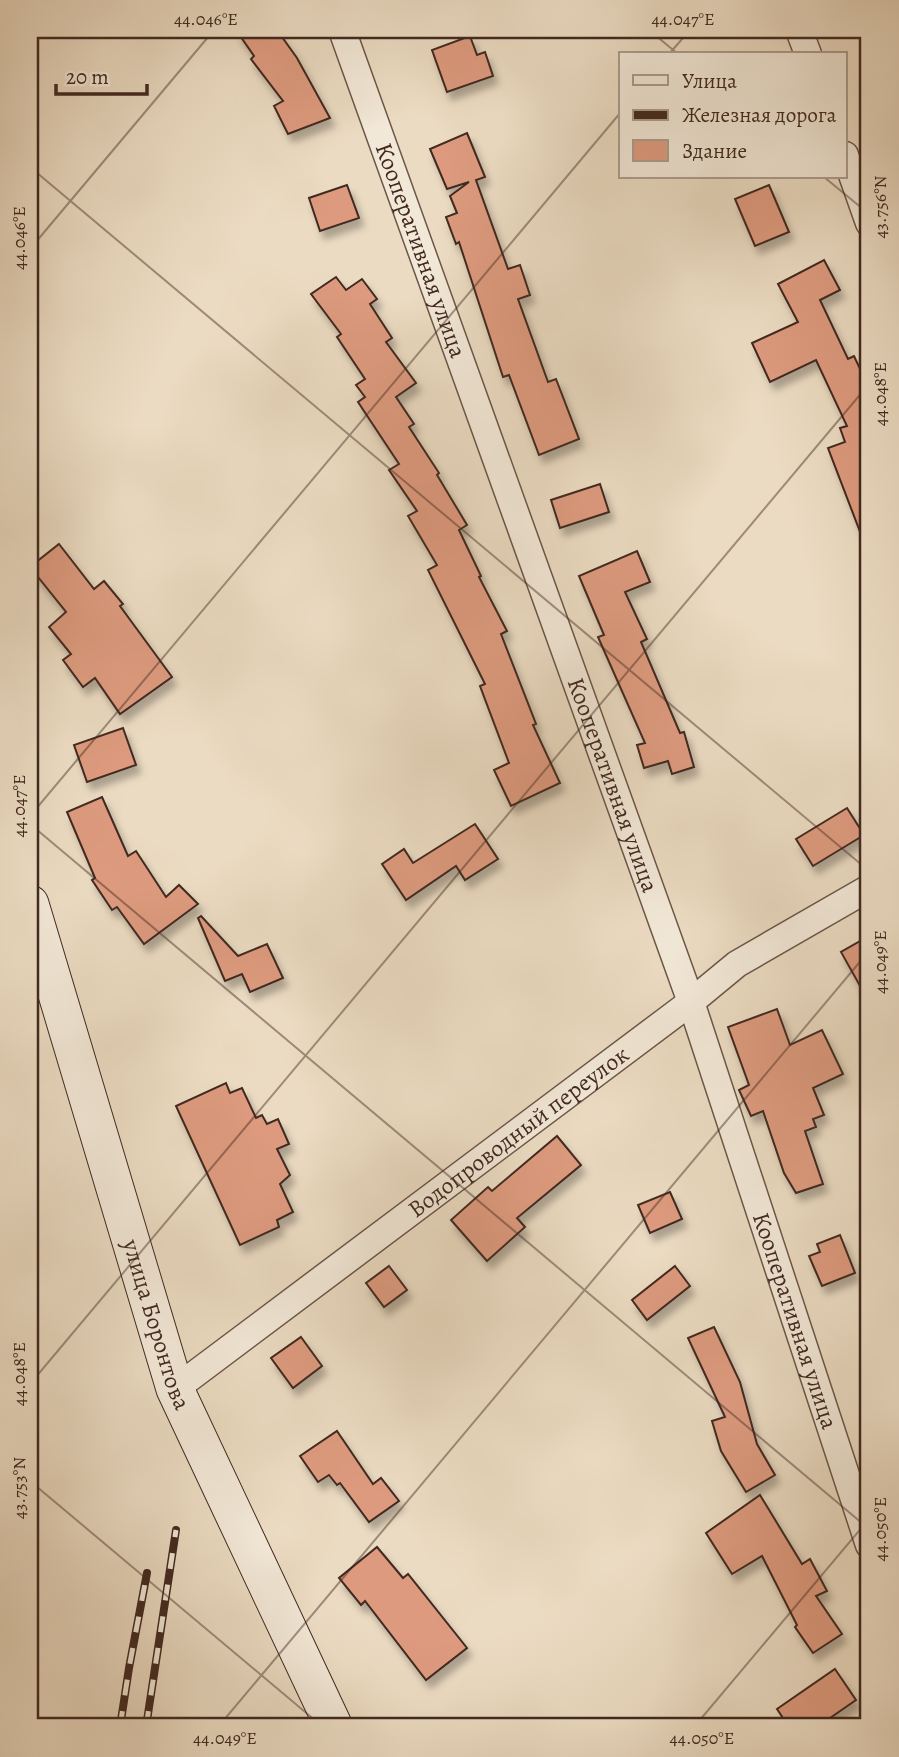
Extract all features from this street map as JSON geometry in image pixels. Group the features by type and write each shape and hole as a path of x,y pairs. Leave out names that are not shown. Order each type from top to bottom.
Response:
{"street":[{"name":"Кооперативная улица","path":"342,30 691,1002 869,1545"},
{"path":"799,30 807,52"},
{"path":"846,158 869,223"},
{"name":"Водопроводный переулок","path":"175,1389 691,1002 737,964 869,888"},
{"name":"улица Боронтова","path":"30,904 175,1389 334,1727"}],"building":[{"path":"236,30 277,30 297,58 330,118 288,134 274,106 283,101 251,59 254,56"},
{"path":"470,36 477,55 485,52 493,76 447,92 432,50"},
{"path":"467,133 485,177 476,180 508,269 520,265 530,295 518,299 548,382 556,379 579,439 539,455 509,375 503,377 459,242 456,244 446,217 457,213 450,196 469,182 447,189 430,149"},
{"path":"347,185 359,218 320,231 309,198"},
{"path":"769,185 789,232 755,246 735,199"},
{"path":"824,260 840,290 820,300 848,359 854,356 869,388 869,550 828,448 845,442 840,428 847,426 816,360 770,382 752,343 798,322 778,284"},
{"path":"336,277 346,290 362,279 377,299 370,304 392,338 386,342 416,383 396,397 414,424 409,427 439,473 437,475 467,525 459,530 481,576 479,577 507,631 501,634 536,724 533,725 560,783 511,806 494,770 509,763 480,686 485,684 428,570 437,565 408,516 417,511 389,470 399,464 358,402 365,397 356,385 365,379 337,337 341,334 311,294"},
{"path":"600,484 609,512 560,528 551,500"},
{"path":"59,544 94,589 104,581 123,604 120,606 172,677 120,714 95,678 83,687 63,660 71,654 49,627 66,612 30,567"},
{"path":"637,551 650,582 625,592 647,639 641,642 680,733 684,732 694,767 672,774 668,761 644,768 637,745 645,743 598,637 604,635 579,576"},
{"path":"123,728 136,765 87,782 74,745"},
{"path":"102,797 128,856 136,851 166,897 179,885 198,904 144,944 117,907 112,910 92,880 95,878 67,812"},
{"path":"847,808 864,835 813,866 796,839"},
{"path":"475,824 498,859 465,880 456,866 406,900 382,864 404,849 413,863"},
{"path":"201,916 238,956 267,944 283,978 250,992 242,974 225,981 198,918"},
{"path":"869,936 869,1002 841,952"},
{"path":"777,1009 790,1045 822,1030 843,1074 813,1088 824,1115 813,1119 816,1127 805,1131 823,1184 796,1193 784,1173 763,1111 751,1116 739,1090 749,1085 728,1027"},
{"path":"226,1083 230,1093 242,1088 256,1118 262,1115 267,1124 278,1119 289,1144 277,1149 290,1175 280,1184 293,1212 277,1220 279,1227 240,1245 176,1106"},
{"path":"557,1136 581,1165 517,1218 525,1227 487,1261 451,1220 488,1187 492,1191"},
{"path":"670,1192 682,1219 650,1233 638,1205"},
{"path":"840,1235 855,1273 822,1286 809,1256 820,1252 817,1244"},
{"path":"389,1266 407,1290 384,1307 366,1283"},
{"path":"675,1266 690,1286 647,1320 632,1300"},
{"path":"714,1327 740,1382 757,1444 775,1475 746,1492 721,1451 712,1421 725,1417 688,1338"},
{"path":"301,1337 322,1366 293,1388 271,1358"},
{"path":"337,1431 373,1484 381,1478 399,1501 369,1522 340,1483 337,1485 329,1475 318,1482 300,1456"},
{"path":"760,1495 802,1564 810,1559 827,1591 816,1596 842,1634 813,1653 795,1627 797,1625 762,1556 732,1574 706,1533"},
{"path":"377,1547 403,1578 408,1574 467,1648 426,1680 365,1601 361,1605 339,1578"},
{"path":"835,1669 856,1700 817,1727 789,1727 777,1709"}],"railway":[{"path":"146,1727 176,1530"},
{"path":"120,1727 147,1573"}]}
